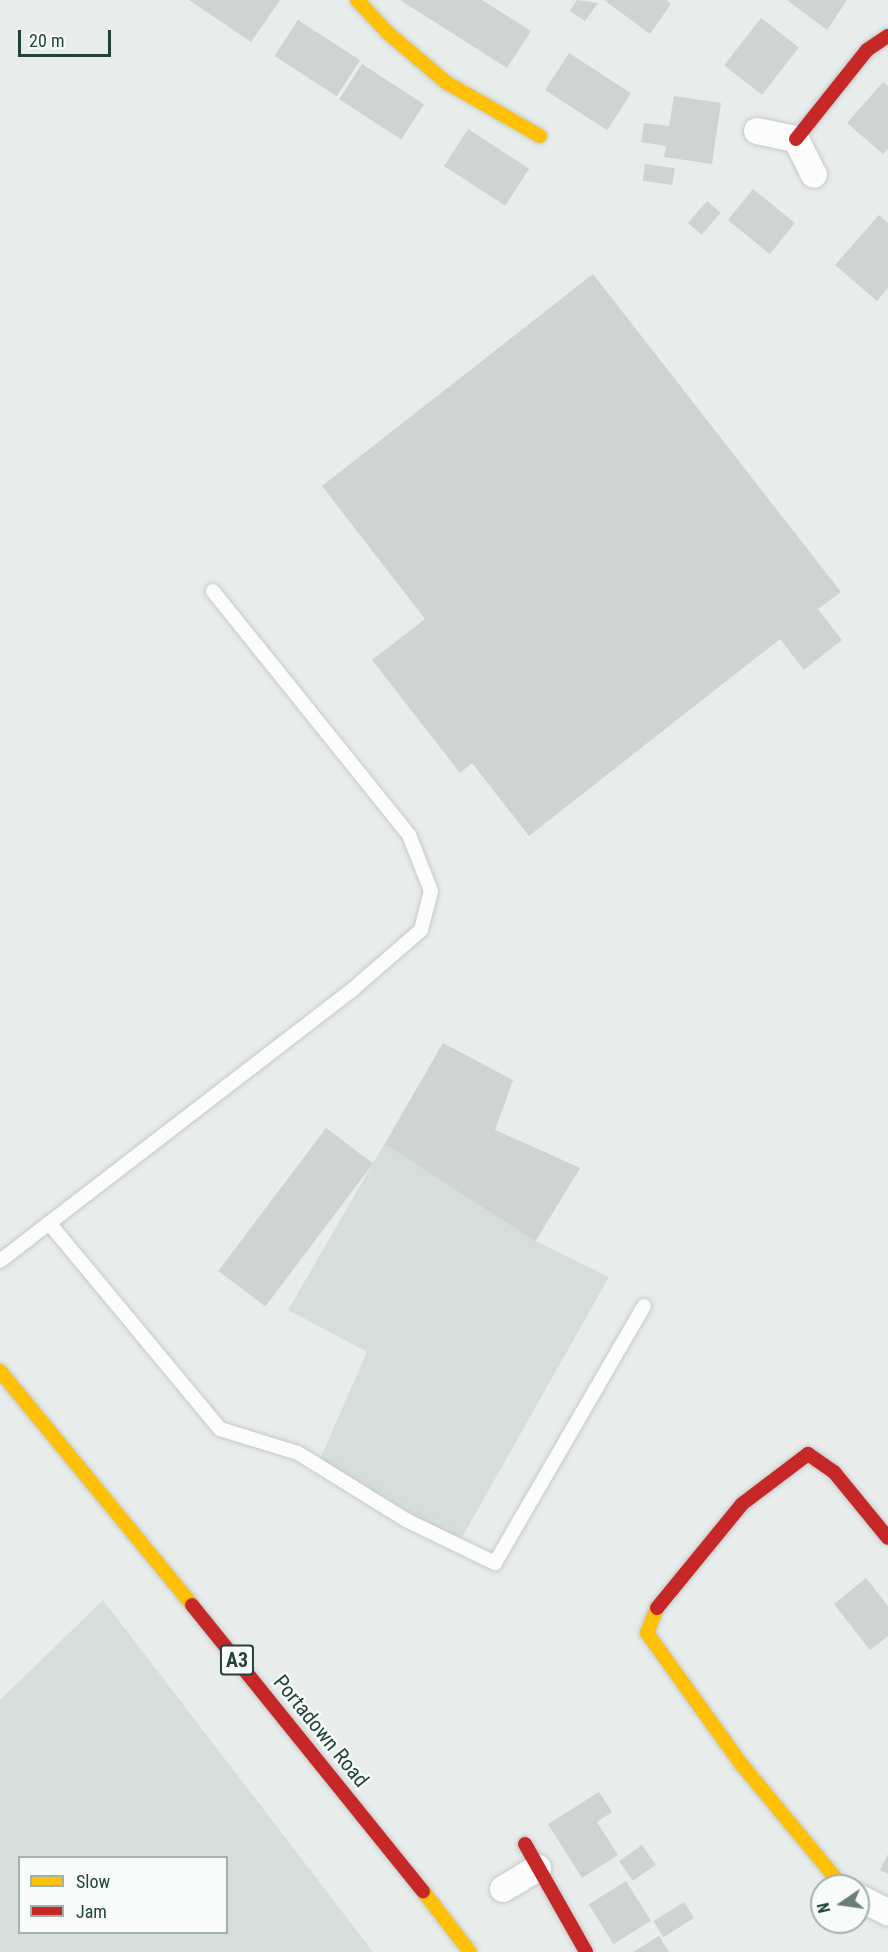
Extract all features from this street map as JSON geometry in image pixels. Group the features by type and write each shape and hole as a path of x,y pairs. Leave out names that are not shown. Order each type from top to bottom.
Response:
{"main road":[{"path":"357,0 388,33 447,83 540,136"},
{"path":"796,139 867,50 888,36"},
{"name":"Portadown Road","path":"0,1371 343,1790 470,1952"},
{"path":"832,1874 742,1765 647,1633 657,1608 742,1504 808,1454 834,1472 888,1538"},
{"path":"525,1844 586,1952"}],"street":[{"path":"757,131 796,139 814,175"},
{"path":"503,1889 538,1868"},
{"path":"870,1903 888,1912"}],"lane":[{"path":"0,1261 352,988 420,930 431,891 409,835 213,591"},
{"path":"49,1222 220,1430 298,1454 406,1520 495,1563 644,1306"}],"shaded area":[{"path":"443,1043 513,1080 495,1130 580,1168 536,1241 609,1277 460,1541 319,1461 367,1352 288,1310"},
{"path":"103,1600 373,1952 0,1952 0,1700"}],"building":[{"path":"189,0 280,0 251,42"},
{"path":"400,0 482,0 531,31 507,68"},
{"path":"577,0 598,3 585,21 570,11"},
{"path":"604,0 666,0 671,4 650,34"},
{"path":"787,0 847,0 827,30"},
{"path":"761,18 799,48 762,95 724,65"},
{"path":"298,20 360,60 337,96 275,56"},
{"path":"569,53 631,93 607,130 545,90"},
{"path":"362,64 424,104 401,140 339,99"},
{"path":"883,82 888,86 888,149 883,154 847,123"},
{"path":"674,96 721,103 712,164 664,157 666,146 641,142 644,123 669,126"},
{"path":"468,129 529,169 505,206 444,166"},
{"path":"645,164 675,168 672,185 643,181"},
{"path":"753,189 795,223 770,254 728,220"},
{"path":"707,201 721,213 702,235 688,223"},
{"path":"879,215 888,223 888,288 877,301 835,265"},
{"path":"593,274 841,592 818,609 842,640 804,670 780,639 529,836 472,763 460,773 372,660 425,619 322,486"},
{"path":"443,1043 513,1080 495,1130 580,1168 535,1241 385,1144"},
{"path":"326,1128 373,1164 265,1306 218,1271"},
{"path":"866,1578 888,1606 888,1636 870,1650 834,1604"},
{"path":"599,1792 612,1812 597,1822 618,1855 582,1878 548,1824"},
{"path":"642,1845 656,1865 633,1881 619,1861"},
{"path":"888,1854 888,1874 880,1870"},
{"path":"626,1881 651,1921 614,1944 589,1904"},
{"path":"684,1902 694,1918 664,1937 653,1921"},
{"path":"659,1936 669,1952 633,1952"}],"traffic: slow":[{"path":"357,0 388,33 447,83 540,136"},
{"path":"0,1371 192,1605"},
{"path":"657,1608 647,1633 742,1765 832,1874"},
{"path":"423,1891 470,1952"}],"traffic: jam":[{"path":"796,139 867,50 888,36"},
{"path":"657,1608 742,1504 808,1454 834,1472 888,1538"},
{"path":"192,1605 423,1891"},
{"path":"525,1844 586,1952"}]}
